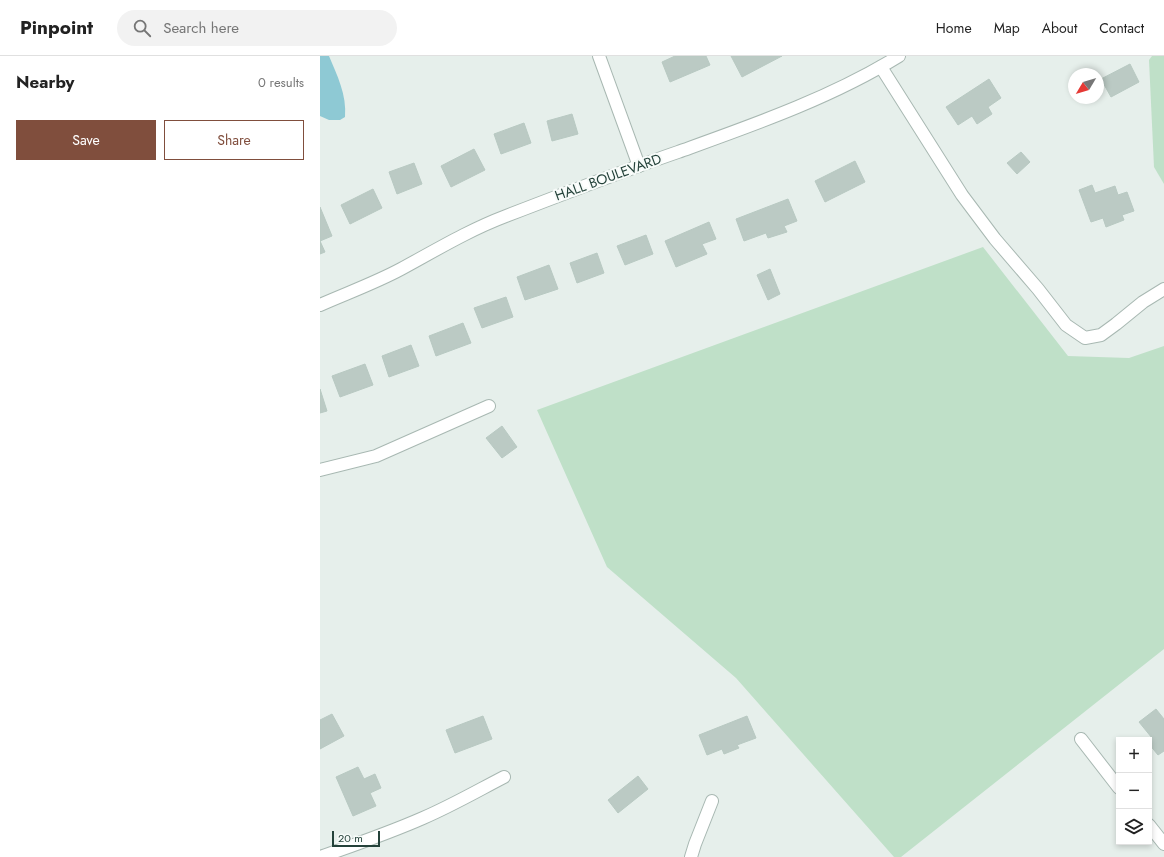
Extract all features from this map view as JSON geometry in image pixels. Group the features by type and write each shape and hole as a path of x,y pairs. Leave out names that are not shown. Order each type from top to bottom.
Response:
{"street":[{"path":"599,56 639,166"},
{"name":"HALL BOULEVARD","path":"320,305 400,270 474,229 504,216 719,137 793,108 881,67 899,56"},
{"path":"881,67 962,195 995,239 1038,289 1066,325 1085,338 1101,335 1143,302 1164,289"},
{"path":"320,470 376,456 445,427 489,406"},
{"path":"1081,739 1116,784"},
{"path":"320,857 423,818 504,777"},
{"path":"691,857 712,801"},
{"path":"1152,830 1164,844"}],"green space":[{"path":"1152,56 1164,56 1164,184 1154,167 1149,60"},
{"path":"983,247 1068,356 1129,358 1164,346 1164,649 901,857 894,857 736,678 607,567 537,410"}],"water":[{"path":"320,56 329,56 341,85 345,117 340,120 329,120 320,116"}],"building":[{"path":"675,56 706,56 710,65 670,82 662,62"},
{"path":"731,56 782,56 742,77"},
{"path":"1130,64 1139,82 1111,97 1104,84 1104,77"},
{"path":"989,79 1001,98 988,107 992,114 977,124 972,116 958,125 946,107"},
{"path":"572,114 578,134 552,141 547,121"},
{"path":"524,123 531,143 501,154 494,134"},
{"path":"474,149 485,170 451,187 441,166"},
{"path":"1021,152 1030,162 1017,174 1007,163"},
{"path":"855,161 865,182 825,202 815,181"},
{"path":"414,163 422,184 397,194 389,172"},
{"path":"1092,185 1095,193 1115,186 1118,195 1127,192 1134,211 1122,215 1124,220 1106,227 1103,218 1091,222 1079,190"},
{"path":"373,189 382,208 350,224 341,205"},
{"path":"788,199 797,221 784,226 787,232 768,238 766,233 744,241 736,219"},
{"path":"320,207 332,236 320,241"},
{"path":"709,222 716,239 702,244 707,254 676,267 665,241"},
{"path":"646,235 653,254 625,265 617,246"},
{"path":"320,241 325,252 320,254"},
{"path":"597,253 604,273 577,283 570,263"},
{"path":"549,265 558,289 525,300 517,277"},
{"path":"770,269 780,294 768,300 757,275"},
{"path":"506,297 513,317 482,328 474,308"},
{"path":"463,323 471,343 436,356 429,336"},
{"path":"411,345 419,366 389,377 382,356"},
{"path":"365,364 373,385 340,397 332,376"},
{"path":"320,389 327,411 320,413"},
{"path":"502,426 517,447 502,458 486,438"},
{"path":"1156,709 1164,719 1164,751 1158,755 1152,748 1152,737 1139,722"},
{"path":"332,714 344,736 320,749 320,720"},
{"path":"483,716 492,739 455,753 446,730"},
{"path":"747,716 756,738 737,745 739,748 724,754 722,749 707,755 699,735"},
{"path":"358,767 364,779 375,774 381,788 370,793 376,806 353,816 336,777"},
{"path":"638,776 648,789 618,813 608,800"}]}
